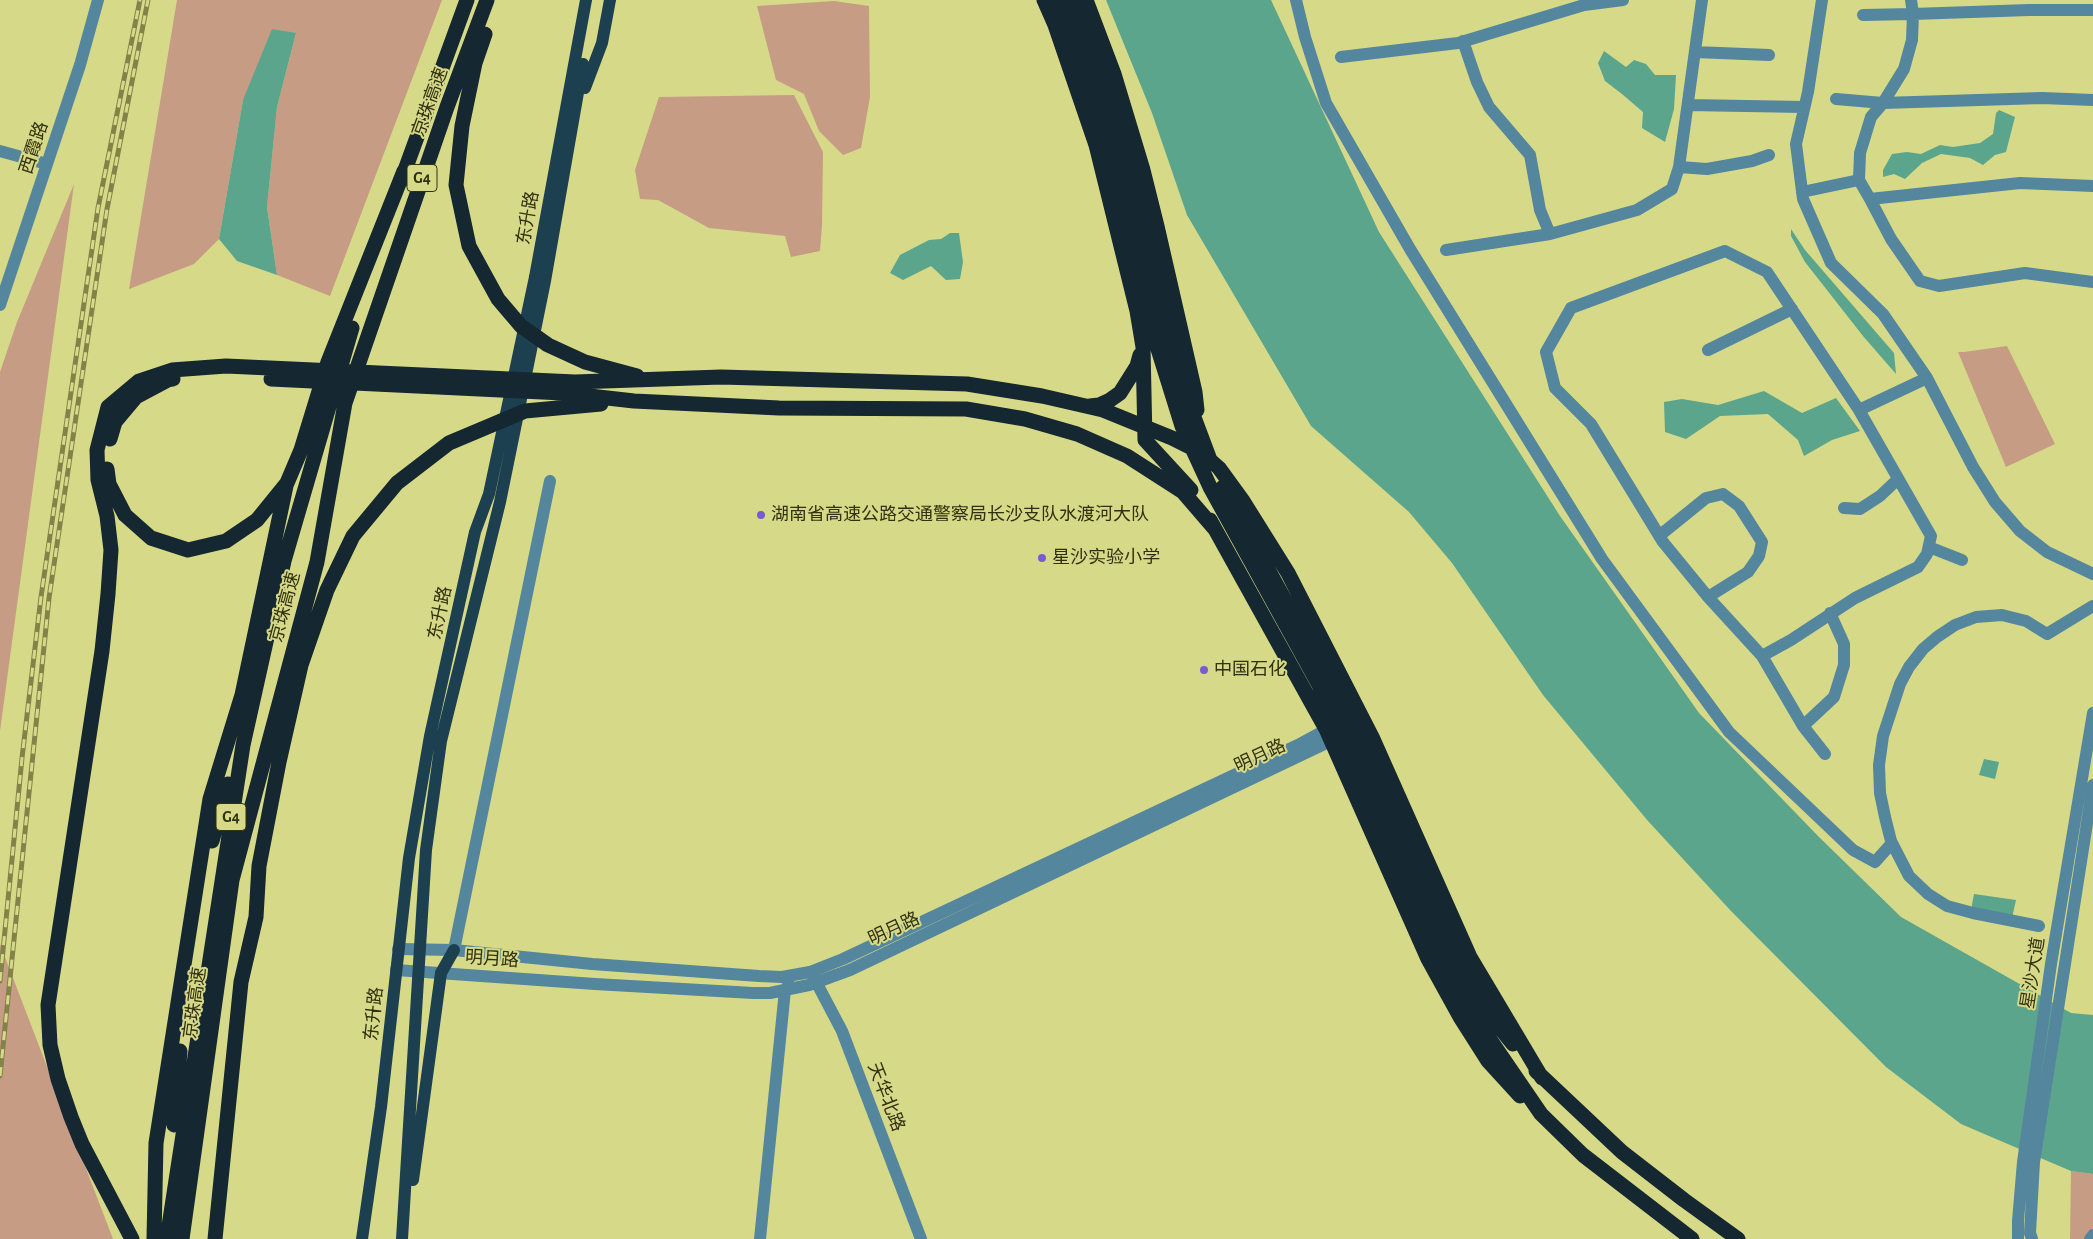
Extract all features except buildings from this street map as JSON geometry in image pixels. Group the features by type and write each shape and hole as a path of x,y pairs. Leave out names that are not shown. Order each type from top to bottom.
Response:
{"highway":[{"name":"京珠高速","path":"167,1239 169,1212 241,755 321,403 335,359 467,0"},
{"name":"京珠高速","path":"182,1239 202,1080 232,880 317,562 345,402 447,107 487,0"},
{"path":"496,0 475,63 462,126 456,185 469,246 498,300 521,326 548,345 585,362 652,380"},
{"path":"1044,0 1055,25 1096,145 1136,311 1142,346 1145,440 1198,498 1329,735 1428,959 1460,1017 1488,1061 1512,1089 1583,1155 1692,1239"},
{"path":"1056,0 1084,52"},
{"path":"1071,0 1118,181 1158,349 1182,426 1211,489 1319,685 1444,935 1488,1013 1542,1078 1622,1152 1738,1239"},
{"path":"1086,0 1128,116 1157,226 1195,392 1202,454"},
{"path":"1088,406 1099,405 1120,393 1137,366 1142,346"},
{"path":"132,1239 87,1153 71,1117 58,1079 50,1045 48,1005 100,660 108,594 111,550 107,516 98,480 97,450 108,407 139,381 172,370 226,366 575,382 721,377 967,384 1042,396 1103,410 1202,454 1219,468 1238,494 1288,573 1363,718 1470,957 1542,1078"},
{"path":"287,483 257,520 226,540 188,550 150,538 126,515 109,484 106,452 115,422 136,397 168,380 206,375 563,393 634,401 779,408 966,409 1025,419 1077,434 1127,456 1183,492 1214,528"},
{"path":"241,982 256,917 259,866 300,665 328,590 353,536 397,483 449,443 525,411 634,401"},
{"path":"154,1239 156,1143 210,799 242,695 287,483 321,403"},
{"path":"169,1212 177,1087 193,910 237,746 256,686"},
{"path":"215,1239 246,922 259,832 273,755 274,720"},
{"path":"1408,865 1450,974 1489,1038 1541,1114"}],"main road":[{"name":"东升路","path":"403,1239 417,971 426,850 441,741 500,502 540,280 586,0"},
{"name":"东升路","path":"362,1239 382,1107 409,858 430,736 475,532 489,494 540,280 576,111 593,0"},
{"path":"576,111 602,43 610,0"},
{"name":"东升路","path":"403,1239 441,973 454,950"}],"street":[{"name":"西霞路","path":"0,305 80,65 98,0"},
{"path":"1296,0 1305,37 1326,103 1410,249 1602,558 1729,732 1853,850 1875,862 1892,843"},
{"path":"1341,57 1463,41 1584,5 1623,0"},
{"path":"1446,250 1550,234 1637,210 1672,190 1679,167 1702,0"},
{"path":"1822,0 1796,144 1803,199 1831,263 1883,314 1927,378 1973,467 1995,502 2020,531 2046,552 2093,574"},
{"path":"1912,0 1912,40 1904,69 1883,103 1871,117 1860,152 1859,180 1891,239 1920,280 1939,286 2025,273 2093,282"},
{"path":"1863,16 2029,10 2093,10"},
{"path":"1463,41 1476,82 1489,107 1530,155 1540,210 1550,234"},
{"path":"1695,52 1768,55"},
{"path":"1836,99 1883,103 2042,98 2093,100"},
{"path":"1688,105 1804,107"},
{"path":"0,151 47,164"},
{"path":"1679,167 1707,168 1752,161 1769,155"},
{"path":"1802,192 1859,180"},
{"path":"1870,199 2020,183 2093,186"},
{"path":"1762,656 1792,640 1855,598 1918,568 1927,554 1931,536 1859,410 1767,272 1726,251 1571,308 1546,352 1555,388 1591,424 1659,536 1708,597 1762,656 1803,726 1825,754"},
{"path":"1708,350 1792,309"},
{"path":"1859,410 1927,378"},
{"path":"1844,508 1860,509 1880,496 1898,479"},
{"path":"454,950 550,481"},
{"path":"1659,536 1706,498 1723,494 1740,506 1762,542 1759,556 1748,572 1708,597"},
{"path":"1929,547 1962,560"},
{"path":"2039,926 1947,906 1928,894 1909,876 1892,843 1880,793 1879,765 1883,736 1900,684 1909,667 1923,649 1936,637 1955,625 1976,617 2002,615 2026,621 2047,634 2093,606"},
{"path":"1803,726 1834,697 1844,665 1844,644 1830,613"},
{"name":"星沙大道","path":"2018,1239 2018,1221 2029,1162 2093,713"},
{"name":"明月路","path":"396,970 753,993 770,993 785,990 813,977 843,959 1298,745 1329,735 1363,718"},
{"name":"星沙大道","path":"2057,966 2093,785"},
{"name":"明月路","path":"398,948 454,950 592,964 759,976 782,977 794,975 813,977"},
{"path":"760,1239 785,990 794,975"},
{"name":"天华北路","path":"813,977 842,1031 921,1239"},
{"name":"星沙大道","path":"2029,1162 2031,1236"},
{"path":"2090,1239 2093,1235"},
{"path":"2031,1236 2044,1239"}],"shaded area":[{"path":"177,0 442,0 330,296 277,275 267,207 277,107 296,33 243,100 219,239 194,264 129,289"},
{"path":"1106,0 1271,0 1379,232 1560,516 1699,713 1818,836 1901,917 2071,1013 2093,1015 2093,1174 2071,1171 1961,1124 1886,1067 1731,911 1648,821 1543,695 1452,563 1409,512 1311,426 1187,215 1152,113"},
{"path":"834,1 869,6 870,97 861,148 843,155 819,131 804,94 776,80 757,6"},
{"path":"272,29 296,33 277,107 267,207 277,275 237,261 219,239 243,100"},
{"path":"1604,51 1626,67 1634,60 1646,64 1655,75 1676,75 1674,109 1665,142 1642,128 1643,112 1605,81 1598,63"},
{"path":"794,95 823,152 820,251 791,257 785,236 709,228 658,200 640,199 635,170 659,97"},
{"path":"1999,110 2015,117 2006,152 1995,155 1983,165 1970,158 1941,154 1922,163 1905,179 1894,174 1883,177 1883,170 1892,154 1907,152 1921,154 1940,145 1953,147 1980,143 1993,134 1996,113"},
{"path":"74,184 0,731 0,372 17,322"},
{"path":"1791,229 1805,250 1894,353 1896,374 1863,336 1805,262 1791,236"},
{"path":"950,233 959,233 963,262 960,279 946,280 931,266 903,280 890,273 900,255 929,240 941,239"},
{"path":"2007,346 2055,444 2006,467 1958,352"},
{"path":"1764,391 1802,413 1836,398 1860,431 1832,440 1804,456 1798,440 1768,414 1720,416 1686,439 1665,432 1664,402 1682,399 1718,405"},
{"path":"1984,759 1999,762 1995,779 1979,775"},
{"path":"1974,894 2016,900 2012,918 1971,910"},
{"path":"0,944 113,1239 0,1239"},
{"path":"2071,1171 2093,1174 2093,1239 2070,1239"}],"railway":[{"path":"0,981 22,758 41,597 98,208 140,0"},
{"path":"0,1076 49,598 107,209 148,0"}],"place":[{"name":"湖南省高速公路交通警察局长沙支队水渡河大队","path":"761,515"},
{"name":"星沙实验小学","path":"1042,558"},
{"name":"中国石化","path":"1204,670"}]}
